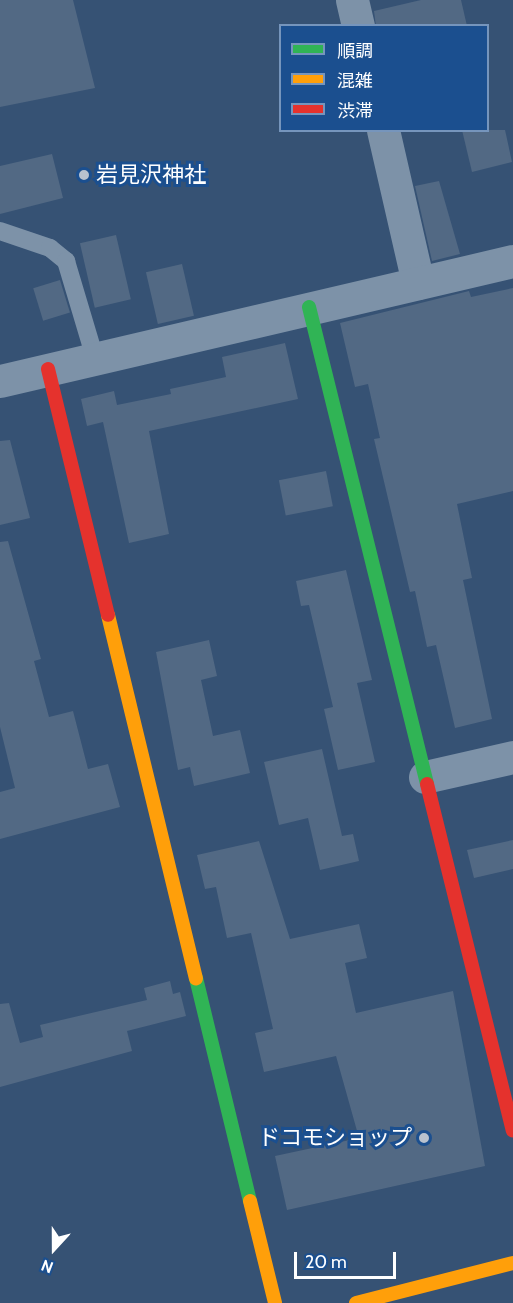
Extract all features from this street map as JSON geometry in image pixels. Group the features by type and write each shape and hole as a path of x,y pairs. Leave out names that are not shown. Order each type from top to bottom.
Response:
{"main road":[{"path":"309,308 513,1131"},
{"path":"48,369 275,1303"},
{"path":"356,1303 513,1263"}],"street":[{"path":"352,0 358,24"},
{"path":"382,132 418,283"},
{"path":"0,381 513,261"},
{"path":"425,777 513,757"}],"lane":[{"path":"0,231 50,248 66,261 95,358"}],"building":[{"path":"0,0 73,0 95,88 0,107"},
{"path":"421,0 461,0 467,24 376,24 374,11"},
{"path":"505,130 512,162 472,172 462,132"},
{"path":"52,154 63,198 0,214 0,166"},
{"path":"439,181 460,254 432,261 415,186"},
{"path":"116,235 131,299 95,308 80,243"},
{"path":"182,264 194,316 158,324 146,272"},
{"path":"60,280 70,313 43,321 33,288"},
{"path":"513,288 513,491 457,504 472,578 463,580 492,719 455,728 436,645 427,647 415,591 410,592 374,439 380,438 368,384 355,387 340,323 469,291 471,297"},
{"path":"285,343 298,399 149,431 169,534 129,543 103,422 87,426 81,399 114,391 117,405 171,394 170,389 226,377 222,357"},
{"path":"10,440 30,518 0,525 0,441"},
{"path":"326,471 333,506 286,515 279,480"},
{"path":"8,541 41,659 34,661 49,717 73,711 88,769 108,764 120,807 0,839 0,792 15,788 0,727 0,542"},
{"path":"346,570 372,680 357,683 375,762 338,770 324,709 333,707 309,605 301,606 296,581"},
{"path":"209,640 217,676 201,680 213,736 240,730 250,773 194,786 190,767 178,770 156,652"},
{"path":"322,749 342,836 353,834 359,861 320,870 308,818 279,825 264,762"},
{"path":"513,840 513,869 474,878 467,850"},
{"path":"259,841 290,939 359,924 367,958 345,963 356,1013 453,991 485,1166 287,1210 275,1156 359,1138 336,1056 264,1072 255,1033 273,1029 251,933 227,938 216,887 205,889 197,855"},
{"path":"170,981 173,994 180,992 186,1016 127,1031 132,1051 0,1087 0,1004 9,1003 20,1043 43,1037 40,1025 147,1000 144,988"}],"traffic: fast":[{"path":"309,307 427,784"},
{"path":"196,978 250,1201"}],"traffic: slow":[{"path":"108,615 196,978"},
{"path":"250,1201 275,1303"},
{"path":"356,1303 513,1263"}],"traffic: jam":[{"path":"48,369 108,615"},
{"path":"427,784 513,1131"}],"place":[{"name":"岩見沢神社","path":"84,175"},
{"name":"ドコモショップ","path":"424,1138"}]}
